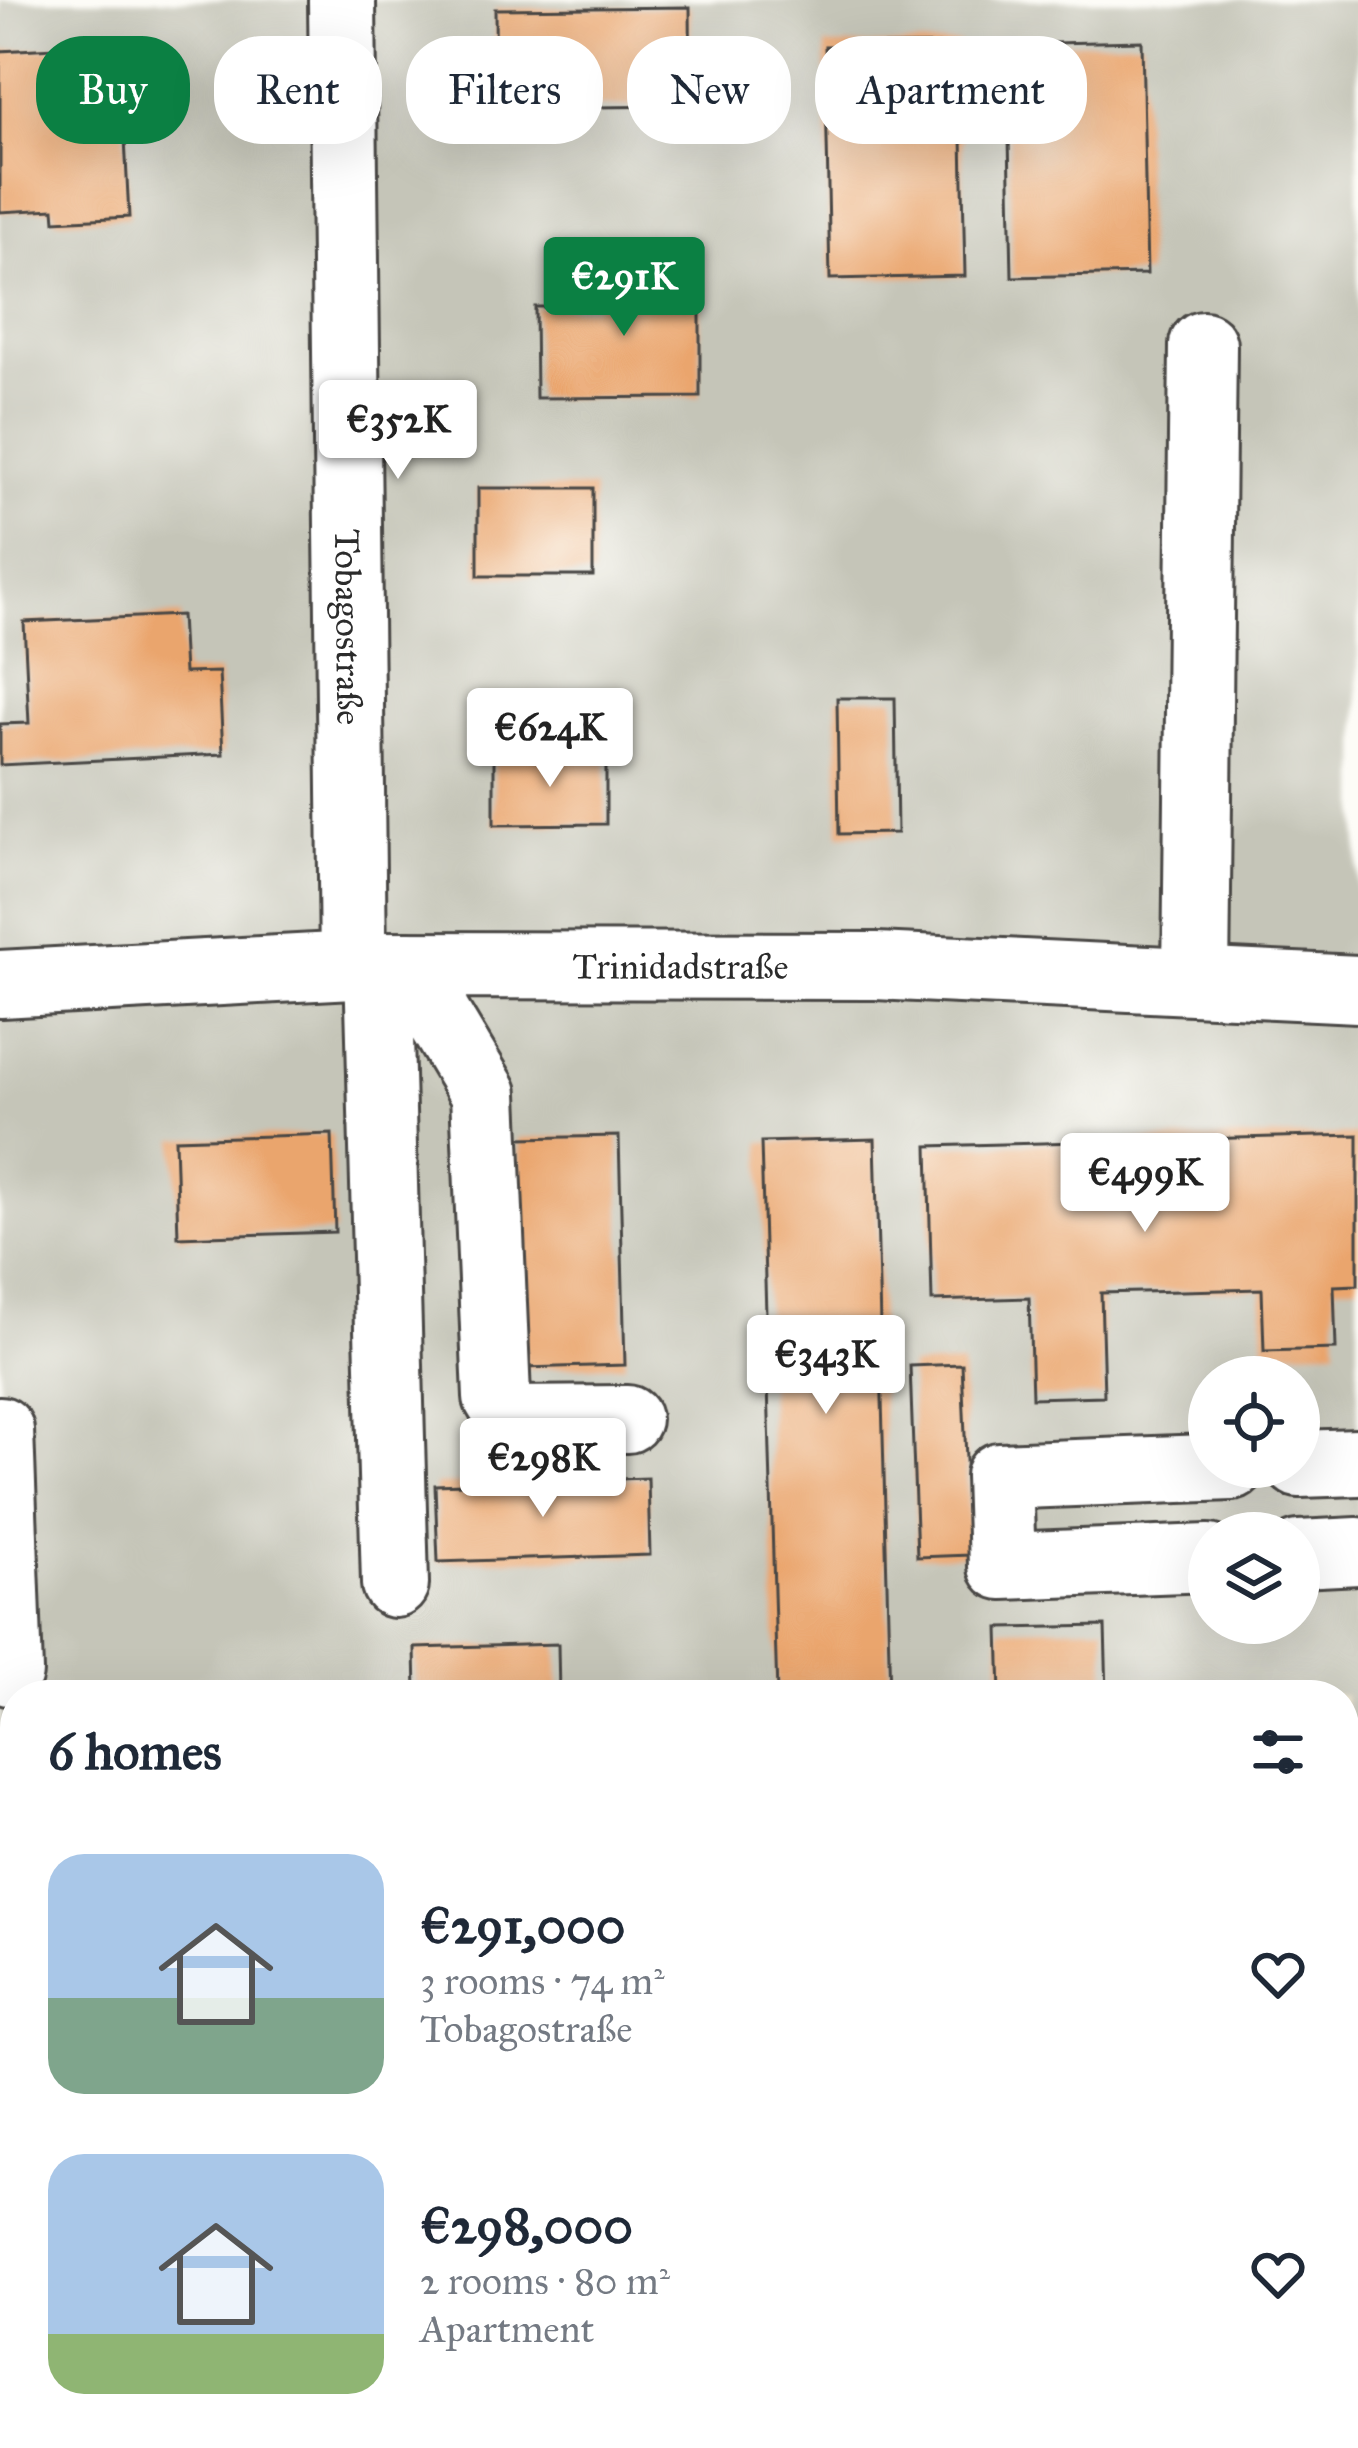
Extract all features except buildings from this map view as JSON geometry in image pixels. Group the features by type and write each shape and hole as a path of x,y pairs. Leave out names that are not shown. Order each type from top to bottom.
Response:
{"street":[{"name":"Tobagostraße","path":"342,0 379,965 395,1584"},
{"path":"1196,980 1203,345"},
{"name":"Trinidadstraße","path":"0,983 379,965 876,966 1358,989"},
{"path":"379,965 484,1094 497,1397 511,1420 628,1419"},
{"path":"0,1430 9,1672"},
{"path":"1320,1463 1358,1462"},
{"path":"1188,1469 999,1476 1002,1566 1188,1559"},
{"path":"1320,1553 1358,1551"}],"shaded area":[{"path":"0,0 1358,0 1358,1680 0,1680"}]}
